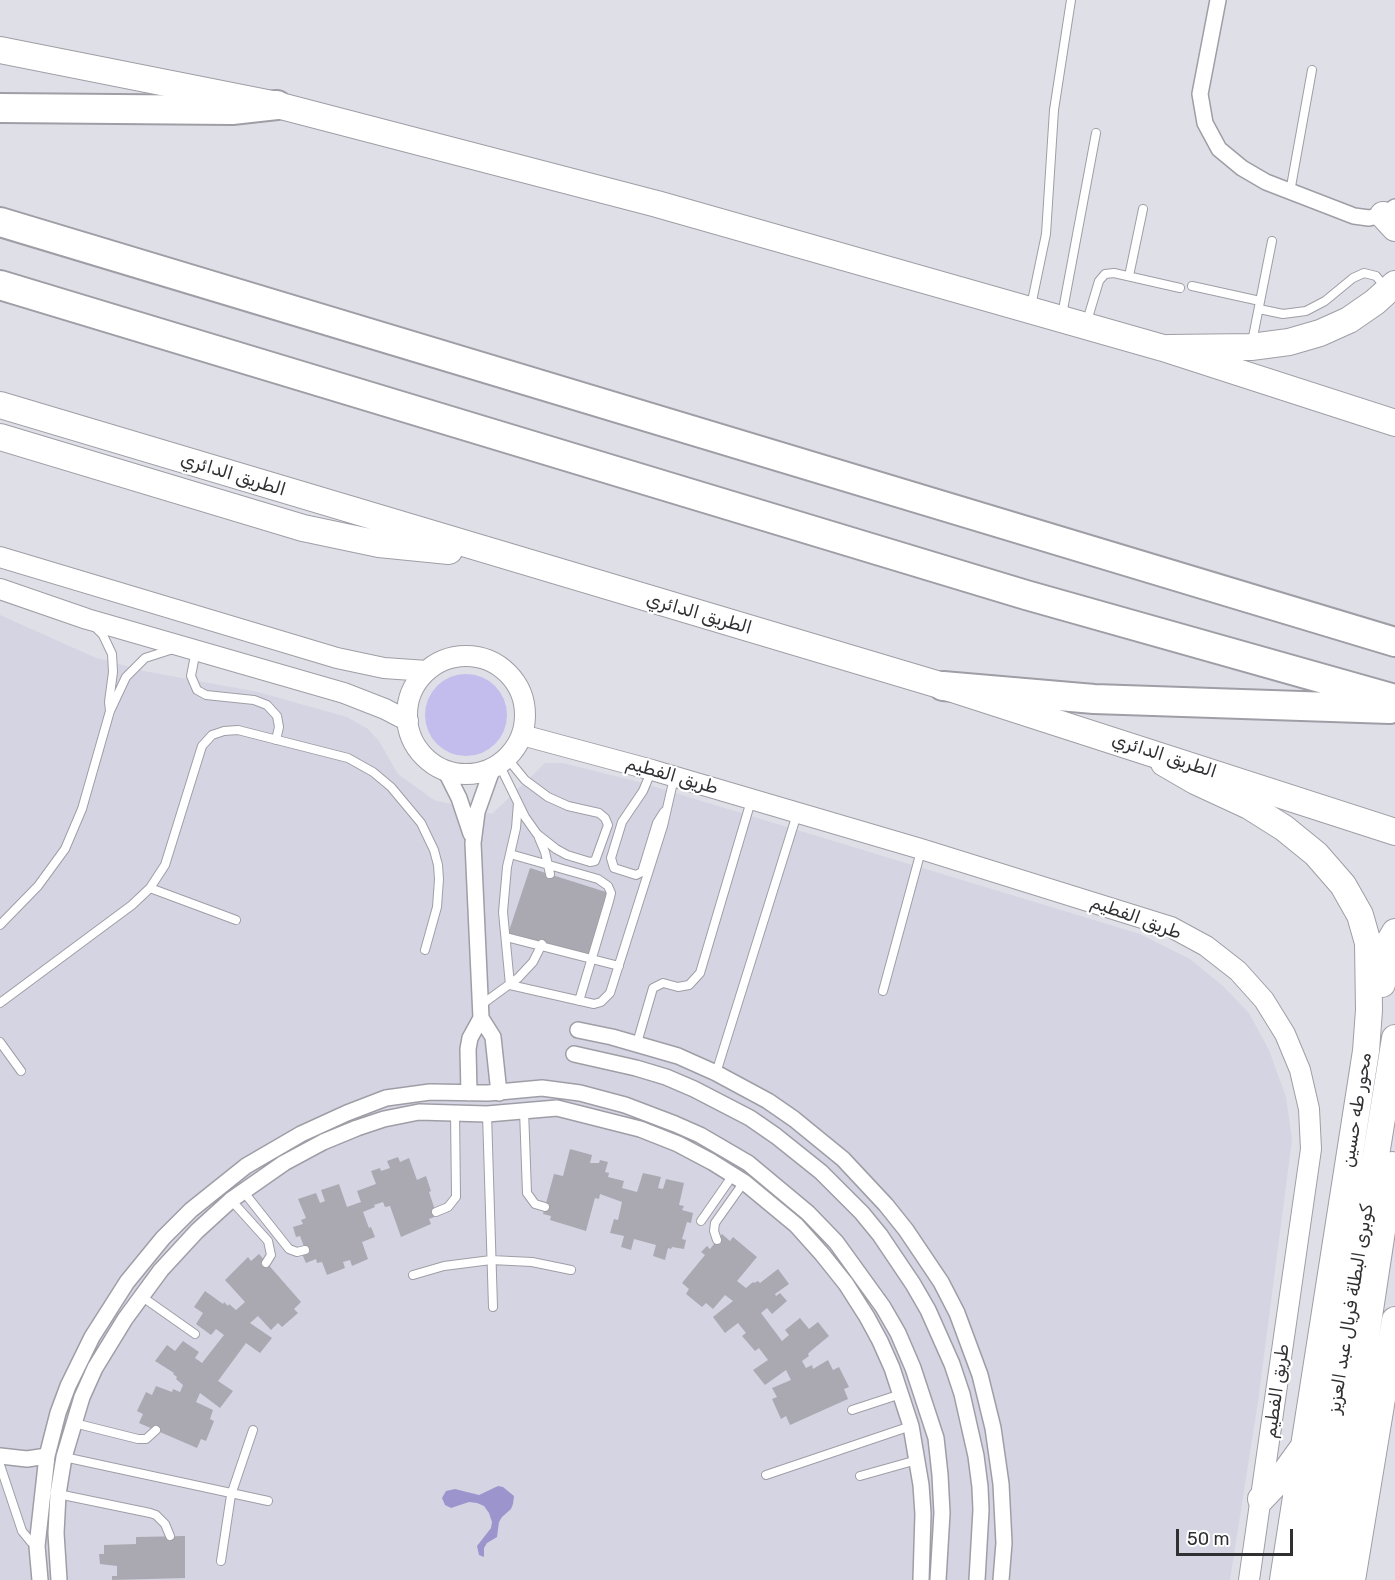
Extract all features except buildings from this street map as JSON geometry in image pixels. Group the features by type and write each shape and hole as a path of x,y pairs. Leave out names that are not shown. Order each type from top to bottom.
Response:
{"highway":[{"path":"0,108 232,110 277,105"},
{"path":"0,222 1395,642"},
{"path":"0,285 1026,595 1395,699"},
{"path":"943,686 1094,699 1395,709"}],"main road":[{"path":"0,50 277,105 657,204 1163,348 1395,423"},
{"path":"1163,348 1251,347 1289,342 1320,333 1349,320 1392,288"},
{"name":"الطريق الدائري","path":"0,405 943,686 1395,832"},
{"path":"0,437 342,538 415,548 489,552"},
{"name":"محور طه حسين","path":"1144,750 1195,781 1249,807 1284,828 1316,854 1343,885 1360,915 1368,942 1370,1010 1366,1051 1283,1580"},
{"path":"1366,1051 1379,1002 1388,944 1395,933"},
{"name":"كوبرى البطلة فريال عبد العزيز","path":"1305,1580 1395,1038"},
{"name":"كوبرى البطلة فريال عبد العزيز","path":"1329,1580 1395,1148"},
{"path":"1352,1580 1394,1333"},
{"path":"1261,1499 1281,1478 1304,1446"}],"street":[{"path":"1218,0 1200,94 1205,123 1219,149 1242,168 1290,192 1354,216 1391,217"},
{"path":"0,557 337,658 384,668 427,671"},
{"path":"0,590 87,619 344,693 408,721"},
{"path":"469,1093 468,1049 480,1012 473,843 477,812 500,763 522,735 525,713 521,691 508,672 489,660 467,656 446,659 427,671 411,694 408,721 412,737 420,751 431,762 445,770 461,774 478,773 500,763"},
{"name":"طريق الفطيم","path":"522,735 652,770 921,849 1171,927 1206,946 1238,970 1264,1000 1285,1034 1303,1080 1309,1109 1311,1149 1250,1580"},
{"path":"445,770 465,812 473,843"},
{"path":"480,1012 493,1037 496,1049 499,1093"},
{"path":"578,1030 637,1043 678,1056 768,1101 819,1138 865,1181 906,1230 941,1282 969,1344 989,1410 1001,1484 1004,1543 1001,1580"},
{"path":"574,1054 656,1074 694,1089 750,1118 821,1172 880,1235 923,1301 940,1336 962,1394 974,1445 980,1487 977,1580"},
{"path":"40,1580 37,1546 47,1456 58,1413 80,1360 126,1282 191,1210 218,1187 274,1149 317,1126 386,1098 430,1092 499,1093 542,1088 599,1098 646,1112 700,1135 748,1163 786,1193 836,1242 883,1307 898,1334 913,1368 936,1437 942,1514 938,1580"},
{"path":"594,1116 599,1098"},
{"path":"59,1580 56,1533 58,1494 73,1423 95,1368 107,1346 141,1296 178,1250 237,1195 284,1163 323,1142 384,1119 419,1112 487,1114 557,1108 640,1129 678,1144 738,1178 796,1225 846,1284 880,1341 911,1426 922,1514 921,1580"},
{"path":"274,1149 284,1163"},
{"path":"774,1205 786,1193"},
{"path":"880,1341 898,1334"},
{"path":"80,1360 95,1368"},
{"path":"0,1456 27,1460 47,1456"},
{"path":"980,1487 1001,1484"},
{"path":"922,1514 942,1514"}],"lane":[{"path":"1030,310 1046,234 1054,110 1071,0"},
{"path":"1290,192 1312,70"},
{"path":"1073,323 1096,133"},
{"path":"1129,276 1143,208"},
{"path":"1251,347 1272,241"},
{"path":"1073,323 1101,277 1109,273 1180,288"},
{"path":"1192,286 1283,314 1306,310 1325,301 1353,278 1364,273 1376,276 1392,288"},
{"path":"87,619 103,635 112,654 110,711"},
{"path":"0,926 38,886 64,849 82,809 110,711 126,677 137,664 154,654 190,648 191,676 197,690 206,695 254,700 267,705 278,716 279,727 276,740"},
{"path":"0,1003 132,905 150,888 165,865 205,741 212,735 231,730 348,759 361,765 391,787 422,823 434,850 439,879 437,907 425,950"},
{"path":"500,763 548,797 568,806 602,815 607,821 607,829 598,856 593,862 567,855 537,834 529,824 500,763"},
{"path":"652,770 619,831 610,858 614,868 636,875 642,872 655,828 664,812"},
{"path":"510,985 594,1004 606,999 619,966 663,826 664,812 674,777"},
{"path":"637,1043 653,988 663,983 684,987 694,981 700,973 751,800"},
{"path":"510,985 503,912 504,890 519,803"},
{"path":"716,1073 797,813"},
{"path":"537,834 550,874"},
{"path":"883,992 921,849"},
{"path":"510,854 598,879 608,886 610,893 579,1001"},
{"path":"150,888 236,920"},
{"path":"506,937 619,966"},
{"path":"480,1012 533,962 541,945"},
{"path":"0,1042 21,1071"},
{"path":"524,1110 526,1192 531,1201 545,1208"},
{"path":"436,1212 448,1207 456,1197 455,1112"},
{"path":"487,1114 493,1307"},
{"path":"701,1221 738,1178"},
{"path":"717,1240 714,1234 716,1223 738,1178"},
{"path":"237,1195 290,1249 297,1252 305,1250"},
{"path":"237,1195 268,1241 270,1255 267,1263"},
{"path":"413,1275 452,1264 491,1260 532,1262 571,1269"},
{"path":"141,1296 195,1334"},
{"path":"852,1410 901,1394"},
{"path":"73,1423 138,1439 146,1439 156,1430"},
{"path":"766,1475 911,1426"},
{"path":"221,1561 231,1495 253,1430"},
{"path":"64,1457 268,1502"},
{"path":"860,1476 917,1460"},
{"path":"0,1465 22,1531 37,1546"},
{"path":"58,1494 156,1515 165,1524 170,1536"}],"shaded area":[{"path":"0,615 94,657 144,671 258,692 347,717 368,729 379,741 398,774 434,800 492,814 545,763 563,763 639,782 1140,934 1190,959 1223,986 1249,1013 1269,1050 1286,1097 1292,1140 1258,1402 1230,1580 0,1580"},
{"path":"466,674 482,677 495,686 504,699 507,715 504,731 495,744 482,753 466,756 450,753 437,744 428,731 425,715 428,699 437,686 450,677"},
{"path":"498,1486 503,1487 514,1496 513,1504 499,1522 497,1537 487,1543 484,1548 484,1557 479,1555 477,1546 491,1528 489,1513 484,1506 477,1503 469,1502 451,1508 445,1505 442,1498 446,1491 455,1489 479,1495"}]}
